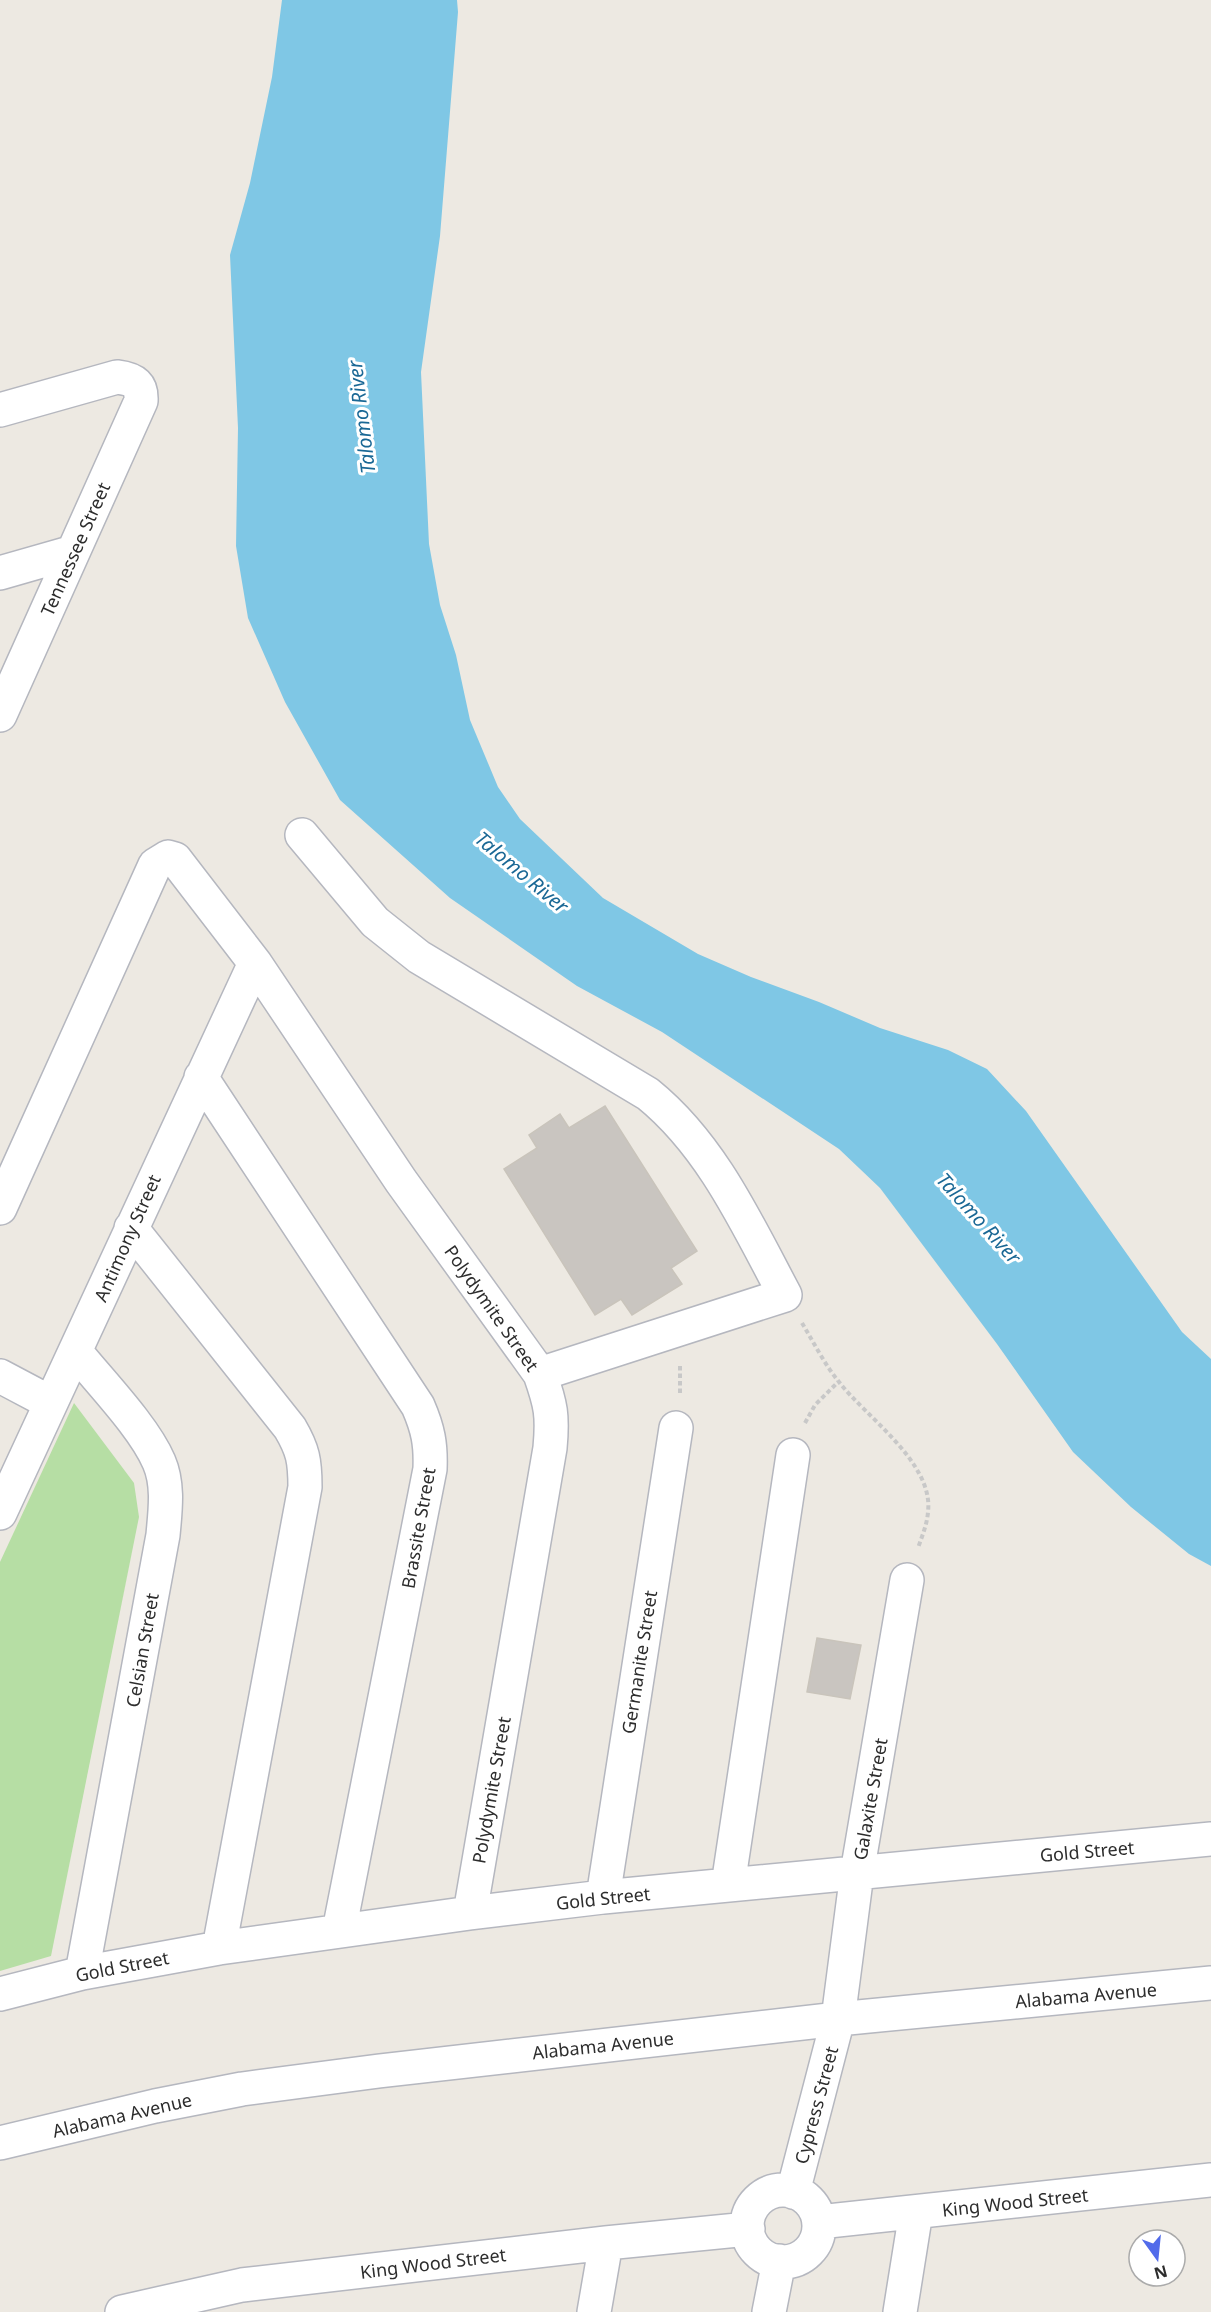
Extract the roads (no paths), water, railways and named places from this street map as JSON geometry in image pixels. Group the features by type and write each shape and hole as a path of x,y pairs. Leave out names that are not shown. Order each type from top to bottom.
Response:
{"street":[{"name":"Tennessee Street","path":"0,410 117,377 137,382 142,392 141,402 0,715"},
{"path":"0,573 74,552"},
{"path":"302,835 369,916 419,957 648,1094 663,1106 677,1120 734,1200 785,1295 540,1374"},
{"name":"Polydymite Street","path":"0,1208 155,865 168,857 175,859 181,863 255,963 401,1181 540,1374 548,1395 553,1418 550,1448 470,1913"},
{"name":"Antimony Street","path":"0,1513 76,1352 130,1228 255,963"},
{"name":"Brassite Street","path":"201,1077 418,1406 431,1444 430,1469 339,1931"},
{"path":"130,1228 290,1428 300,1446 305,1464 305,1486 219,1948"},
{"name":"Celsian Street","path":"76,1352 144,1437 160,1463 166,1505 163,1535 82,1973"},
{"path":"0,1376 51,1403"},
{"name":"Germanite Street","path":"603,1897 676,1428"},
{"path":"728,1885 793,1455"},
{"name":"Galaxite Street","path":"838,2019 857,1873 907,1580"},
{"name":"Gold Street","path":"0,1994 82,1973 219,1948 470,1913 603,1897 1211,1839"},
{"name":"Alabama Avenue","path":"0,2144 155,2106 242,2089 379,2071 838,2019 1211,1983"},
{"name":"Cypress Street","path":"793,2192 838,2019"},
{"name":"King Wood Street","path":"819,2222 1211,2180"},
{"path":"776,2191 793,2192 806,2198 811,2203 819,2222 812,2248 797,2259 779,2261 761,2254 750,2238 748,2229 750,2212 760,2199 776,2191"},
{"path":"900,2312 916,2212"},
{"name":"King Wood Street","path":"122,2312 242,2285 748,2229"},
{"path":"594,2312 606,2243"},
{"path":"769,2312 779,2261"}],"water":[{"name":"Talomo River","path":"282,0 457,0 458,12 440,236 421,372 429,544 440,605 456,655 470,720 498,787 520,819 603,898 698,954 880,1028 948,1050 987,1069 1026,1111 1182,1332 1211,1359 1211,1566 1189,1554 1131,1507 1073,1452 997,1344 880,1188 839,1149 662,1032 577,986 450,898 340,800 285,702 248,618 236,546 238,428 230,255 250,183 272,77"}]}
